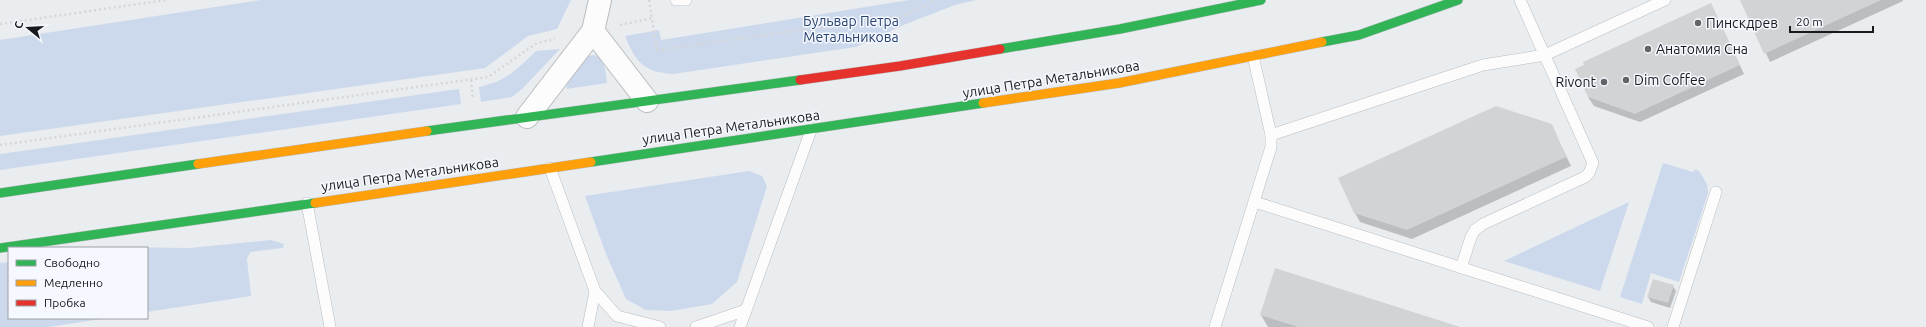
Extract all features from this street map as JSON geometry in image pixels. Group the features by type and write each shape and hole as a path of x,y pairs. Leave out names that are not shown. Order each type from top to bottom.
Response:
{"main road":[{"path":"0,193 527,117 900,66 1120,29 1261,0"},
{"name":"улица Петра Метальникова","path":"0,248 811,130 1119,83 1359,35 1458,0"}],"street":[{"path":"527,117 593,31 600,0"},
{"path":"593,31 647,101"}],"lane":[{"path":"676,0 686,0"},
{"path":"1461,268 1471,237 1479,227 1585,177 1592,168 1592,156 1520,0"},
{"path":"1271,135 1483,65 1546,55 1665,0"},
{"path":"1215,327 1269,159 1271,147 1271,135 1254,56"},
{"path":"740,327 811,130"},
{"path":"550,168 595,291 617,316 660,327"},
{"path":"1674,327 1716,192"},
{"path":"1255,202 1648,327"},
{"path":"307,203 330,327"},
{"path":"588,327 595,291"},
{"path":"696,327 746,310"}],"path":[{"path":"0,24 166,0"},
{"path":"649,0 657,50 902,16 937,0"},
{"path":"0,145 488,77 537,43 652,18"}],"green space":[{"path":"261,0 571,0 557,29 528,36 485,68 0,136 0,40"},
{"name":"Бульвар Петра Метальникова","path":"909,0 976,0 955,5 906,24 856,47 673,74 654,71 642,64 633,53 625,36 659,30 661,40"},
{"path":"560,49 522,89 512,97 481,102 479,87 504,78 536,51"},
{"path":"592,55 599,56 605,68 607,83 566,89 574,68 581,60"},
{"path":"459,89 461,104 0,170 0,154"},
{"path":"1663,163 1693,172 1695,169 1699,171 1707,184 1708,193 1679,282 1651,273 1642,304 1620,297"},
{"path":"749,171 762,176 767,186 737,282 712,304 671,311 646,310 626,299 606,254 585,196"},
{"path":"1629,202 1600,291 1504,261"},
{"path":"271,240 284,244 283,248 250,252 247,259 251,296 148,312 148,247 190,248"},
{"path":"8,262 8,319 101,319 48,327 0,327 0,263"}],"building":[{"path":"1740,0 1881,0 1764,54"},
{"path":"1711,3 1740,65 1635,114 1588,97 1575,69 1584,65 1583,62"},
{"path":"1496,106 1552,124 1566,157 1407,230 1354,213 1338,178"},
{"path":"1275,268 1460,327 1298,327 1260,315"},
{"path":"1653,279 1674,285 1668,303 1647,297"}],"traffic: fast":[{"path":"1000,49 1120,29 1261,0"},
{"path":"1322,42 1359,35 1458,0"},
{"path":"427,131 800,80"},
{"path":"591,162 983,103"},
{"path":"0,193 198,164"},
{"path":"0,248 315,203"}],"traffic: slow":[{"path":"983,103 1119,83 1322,42"},
{"path":"198,164 427,131"},
{"path":"315,203 591,162"}],"traffic: jam":[{"path":"800,80 900,66 1000,49"}],"place":[{"name":"Пинскдрев","path":"1698,23"},
{"name":"Анатомия Сна","path":"1648,49"},
{"name":"Dim Coffee","path":"1626,80"},
{"name":"Rivont","path":"1604,82"}]}
